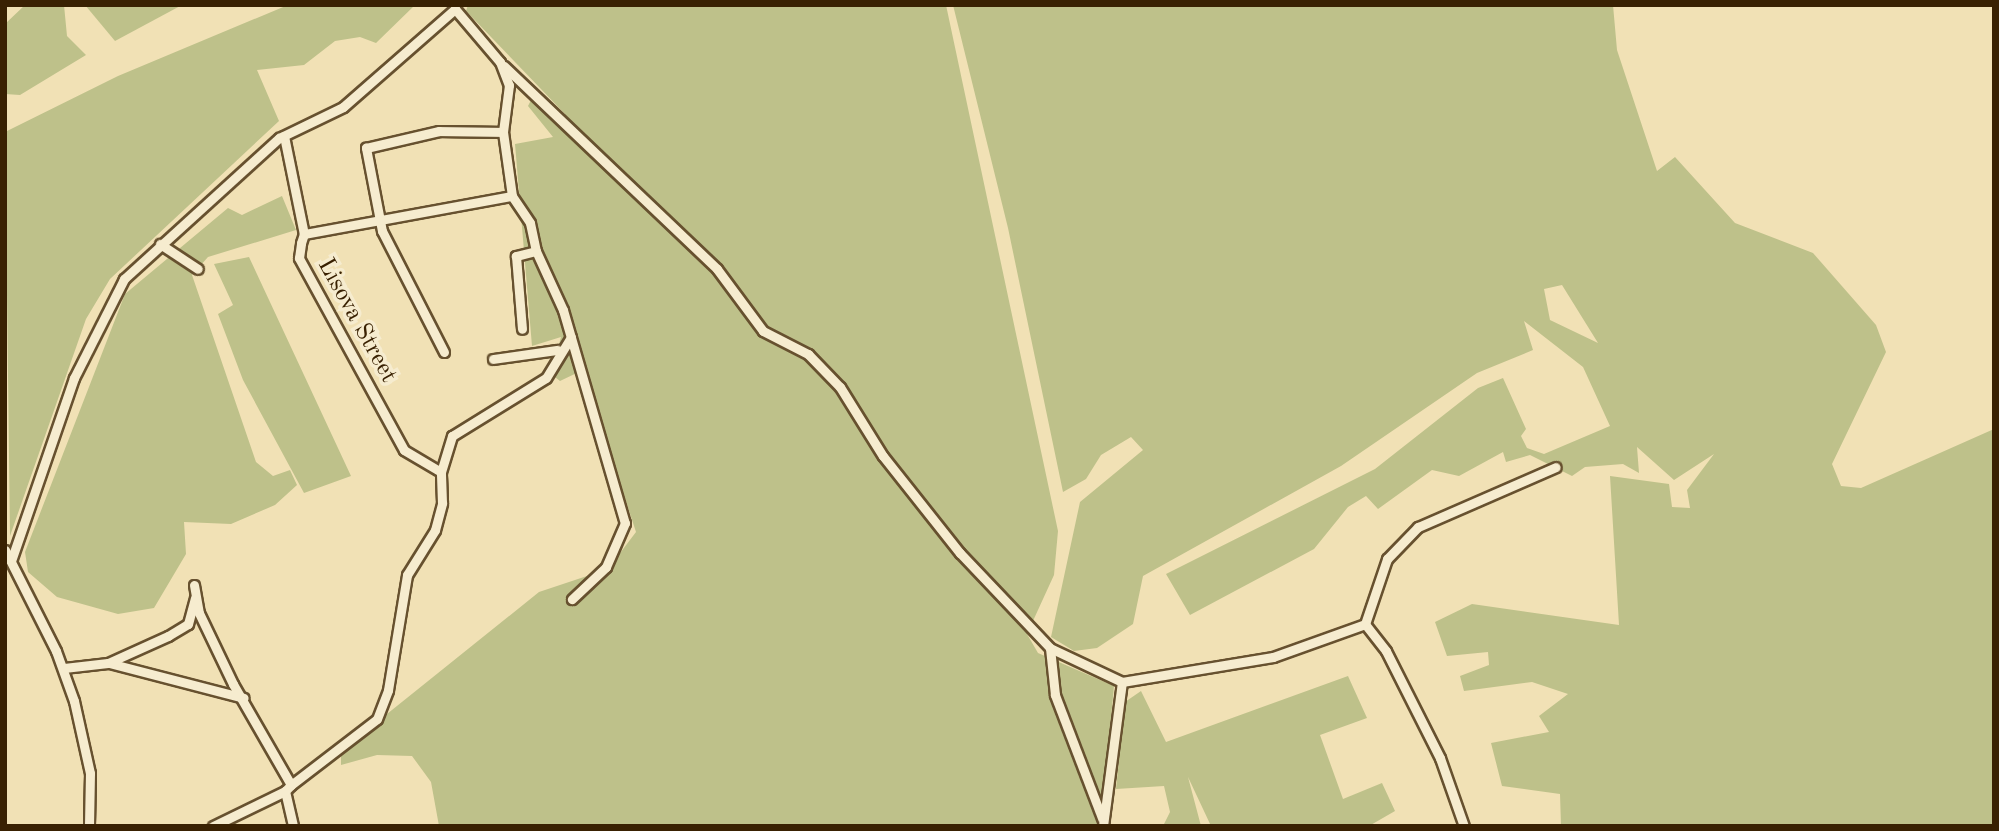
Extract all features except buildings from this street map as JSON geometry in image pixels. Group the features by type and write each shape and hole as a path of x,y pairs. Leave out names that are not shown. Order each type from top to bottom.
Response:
{"street":[{"path":"11,561 95,326 124,279 206,199 284,136 343,107 453,7 500,62 718,270 763,331 808,354 840,387 883,456 960,553 1050,648 1122,682 1273,657 1365,624"},
{"path":"500,62 510,106 503,132 512,196 530,223 536,251 571,337 625,523 606,567 572,599"},
{"path":"444,352 379,221 366,148 439,131 503,132"},
{"path":"284,136 304,234"},
{"name":"Lisova Street","path":"441,472 414,461 299,258 304,234 512,196"},
{"path":"160,244 198,269"},
{"path":"522,329 516,256 536,251"},
{"path":"213,826 288,788 377,719 388,690 408,575 435,530 442,503 441,472 452,436 546,378 557,350 571,337"},
{"path":"493,359 557,350"},
{"path":"1365,624 1387,559 1418,527 1556,467"},
{"path":"5,550 64,668 90,773 89,826"},
{"path":"64,668 108,663 188,624 195,596 194,585"},
{"path":"195,596 288,788 293,826"},
{"path":"1365,624 1386,651 1440,758 1464,826"},
{"path":"1050,648 1055,695 1103,822"},
{"path":"108,663 244,698"},
{"path":"1103,822 1122,682"}],"green space":[{"path":"25,5 64,5 67,36 86,55 20,95 5,94 5,24"},
{"path":"85,5 182,5 115,41"},
{"path":"288,5 415,5 376,43 360,37 335,41 304,65 257,70 279,121 110,279 86,319 10,536 5,132 118,76"},
{"path":"468,5 946,5 1058,531 1054,575 1027,634 1038,653 1114,686 1101,826 439,826 431,782 412,756 377,755 341,765 341,755 382,718 539,592 608,569 636,532 583,370 560,381 551,374 561,337 532,346 515,144 553,137 528,106 531,100 555,122 565,114 466,11"},
{"path":"953,5 1613,5 1617,50 1657,171 1675,157 1735,223 1813,253 1876,325 1886,352 1832,464 1841,486 1861,488 1994,429 1994,826 1561,826 1560,794 1502,786 1491,743 1549,732 1539,716 1568,694 1532,682 1464,691 1460,676 1489,665 1488,652 1447,656 1435,622 1472,604 1619,625 1610,476 1669,484 1672,507 1690,508 1687,490 1714,454 1674,480 1637,447 1639,473 1623,464 1585,467 1572,476 1530,455 1506,462 1503,452 1459,476 1432,470 1378,509 1366,496 1348,507 1314,549 1190,615 1166,574 1375,469 1478,388 1503,378 1526,429 1521,436 1527,448 1544,454 1610,426 1583,367 1524,321 1533,350 1477,373 1341,466 1143,576 1133,624 1097,648 1074,651 1051,637 1080,502 1143,450 1131,437 1101,455 1086,479 1063,492 1008,228","holes":["1562,285 1598,343 1550,320 1544,289"]},
{"path":"282,196 296,230 208,257 192,275 256,462 273,476 290,470 297,485 275,505 231,524 184,522 186,554 154,608 118,614 57,597 28,572 25,552 125,294 228,208 242,215"},
{"path":"249,257 351,476 304,493 243,380 218,314 233,305 214,264"},
{"path":"1348,676 1367,718 1320,735 1343,799 1382,783 1395,811 1369,826 1211,826 1188,777 1201,826 1163,826 1170,812 1164,786 1116,789 1125,702 1141,691 1166,742"}]}
